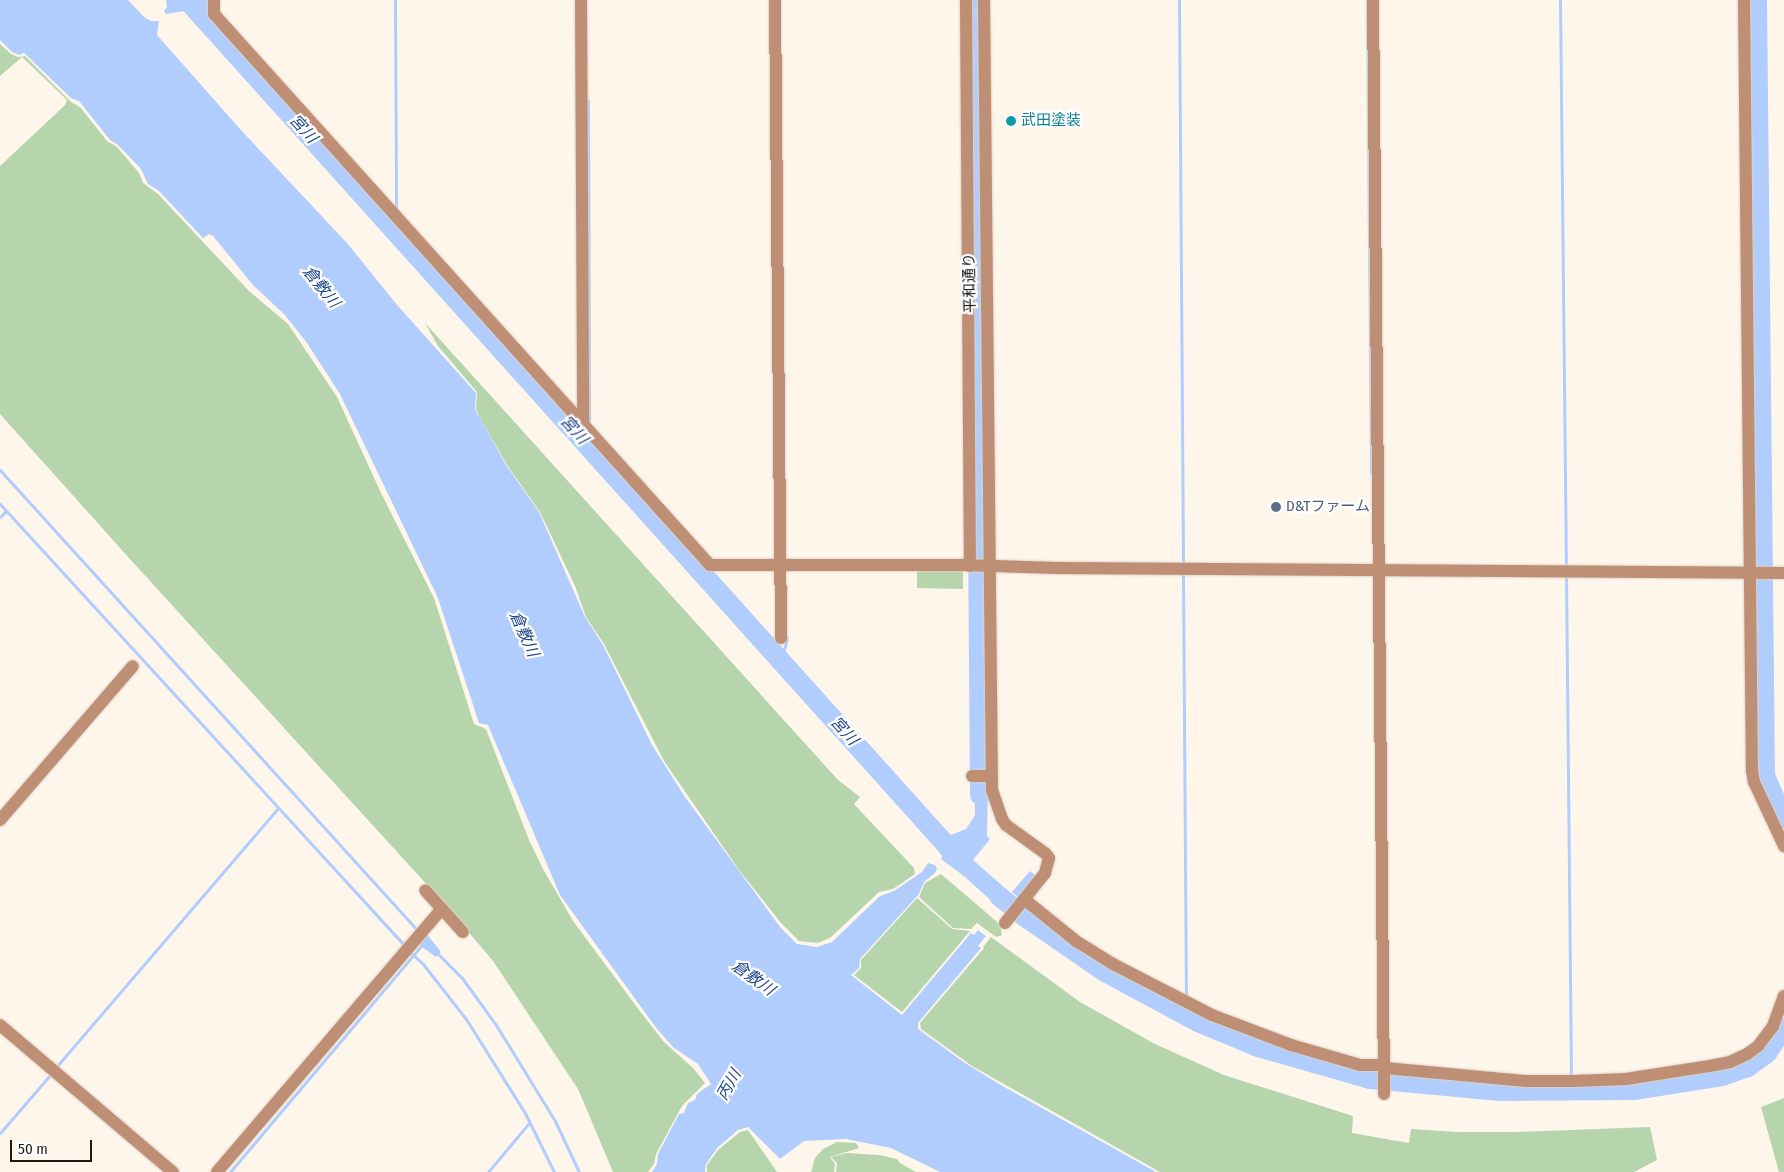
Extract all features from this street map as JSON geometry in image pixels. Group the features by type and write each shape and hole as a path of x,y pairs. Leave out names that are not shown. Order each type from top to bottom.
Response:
{"street":[{"path":"214,0 214,14 710,564 1784,573"},
{"path":"581,0 586,426"},
{"path":"775,0 785,565 781,638"},
{"path":"966,0 980,566 990,776 994,798 1002,819 1049,858 1045,873 1007,920"},
{"name":"平和通り","path":"980,566 984,0"},
{"path":"1373,0 1374,569 1382,1067 1384,1092"},
{"path":"1744,0 1758,573 1752,772 1754,782 1784,846"},
{"path":"0,820 132,666"},
{"path":"973,776 990,776"},
{"path":"425,890 463,932"},
{"path":"1022,902 1076,941 1129,973 1186,1002 1266,1037 1360,1065 1526,1081 1626,1079 1730,1062 1747,1054 1766,1037 1778,1016 1784,996"},
{"path":"217,1172 442,909"},
{"path":"0,1025 173,1172"}],"green space":[{"path":"0,44 11,54 18,57 25,56 71,102 80,107 107,141 117,147 139,173 143,183 158,194 249,291 288,324 337,397 381,493 434,598 474,724 486,729 529,840 543,869 573,921 639,1010 664,1042 693,1068 705,1083 682,1106 656,1154 654,1164 648,1172 613,1172 578,1089 493,961 450,910 0,414 0,166 65,105 67,100 22,57 0,76"},
{"path":"425,323 838,780 860,797 854,804 914,868 915,874 893,889 879,892 830,938 818,943 799,941 781,923 739,870 664,761 604,644 586,617 575,586 540,512 507,465 481,420 476,409 477,392 438,346"},
{"path":"917,567 963,568 963,589 917,588"},
{"path":"941,874 996,921 1000,926 1002,935 996,937 977,923 971,929 953,928 919,897 925,883"},
{"path":"917,898 952,929 970,931 902,1012 854,975 861,968 861,960"},
{"path":"991,937 1080,1002 1155,1044 1224,1075 1353,1116 1352,1133 1409,1143 1411,1129 1458,1132 1515,1132 1650,1127 1657,1160 1634,1172 1160,1172 972,1066 921,1029 920,1023 984,948"},
{"path":"1784,1098 1784,1172 1779,1172 1761,1107"},
{"path":"748,1130 777,1172 707,1172 707,1165 718,1150 740,1132"},
{"path":"837,1142 856,1143 859,1148 830,1157 835,1164 834,1172 811,1172 815,1158 823,1149"},
{"path":"847,1153 879,1155 897,1159 900,1163 916,1172 836,1172 837,1163 831,1157"}],"water":[{"path":"0,0 128,0 144,17 151,21 159,21 157,35 240,129 347,243 398,306 476,393 475,409 506,465 539,512 585,617 603,645 652,745 685,797 780,927 797,944 817,947 832,942 880,896 894,891 922,872 928,863 935,865 937,869 935,873 924,882 919,894 860,959 859,968 851,975 902,1015 971,933 974,935 978,930 986,936 978,946 981,948 918,1023 918,1029 965,1063 999,1084 1156,1172 940,1172 891,1148 846,1139 804,1141 780,1159 748,1127 738,1130 717,1148 706,1164 705,1172 652,1172 657,1164 658,1154 679,1114 684,1113 688,1103 695,1100 697,1094 711,1084 698,1064 674,1048 657,1029 560,895 488,725 479,723 438,598 340,394 307,343 285,315 253,285 213,236 209,234 203,238 159,191 148,184 141,169 117,144 110,140 79,101 71,98 24,53 19,55 12,52 0,40"},
{"path":"166,0 209,0 223,30 213,39 190,10 166,14 164,11 167,7"},
{"path":"988,780 987,836 990,839 973,860 1006,889 1007,895 1017,903 1007,915 965,877 941,859 942,856 933,842 943,831 951,835 966,829 975,815 974,781"},
{"path":"1030,871 1036,876 1019,898 1012,892"},
{"path":"426,933 441,952 436,957 418,944"}],"waterway":[{"name":"宮川","path":"187,0 956,856"},
{"path":"395,0 396,211"},
{"path":"974,0 980,795"},
{"path":"1179,0 1183,563"},
{"path":"1367,0 1371,472"},
{"path":"1560,0 1566,569"},
{"path":"1757,0 1765,776 1784,819"},
{"path":"588,101 589,422"},
{"name":"宮川","path":"395,232 396,222"},
{"path":"0,470 418,931"},
{"path":"0,504 405,946"},
{"path":"0,517 6,511"},
{"path":"1183,575 1186,997"},
{"path":"1566,575 1571,1079"},
{"path":"779,660 784,651 787,637"},
{"path":"57,1066 278,808"},
{"path":"999,896 1025,917 1105,972 1198,1022 1258,1047 1370,1079 1500,1091 1634,1090 1722,1076 1748,1067 1767,1053 1784,1028"},
{"path":"230,1172 422,945"},
{"path":"409,951 423,964 466,1019 525,1113 554,1172"},
{"path":"436,952 462,978 496,1025 555,1121 579,1172"},
{"path":"1184,1015 1185,1006"},
{"path":"0,1133 51,1074"},
{"path":"488,1172 529,1123"}],"place":[{"name":"武田塗装","path":"1011,121"},
{"name":"D&Tファーム","path":"1276,507"}],"water label":[{"name":"倉敷川","path":"321,287"},
{"name":"倉敷川","path":"524,634"},
{"name":"倉敷川","path":"753,978"},
{"name":"丙川","path":"729,1085"}]}
